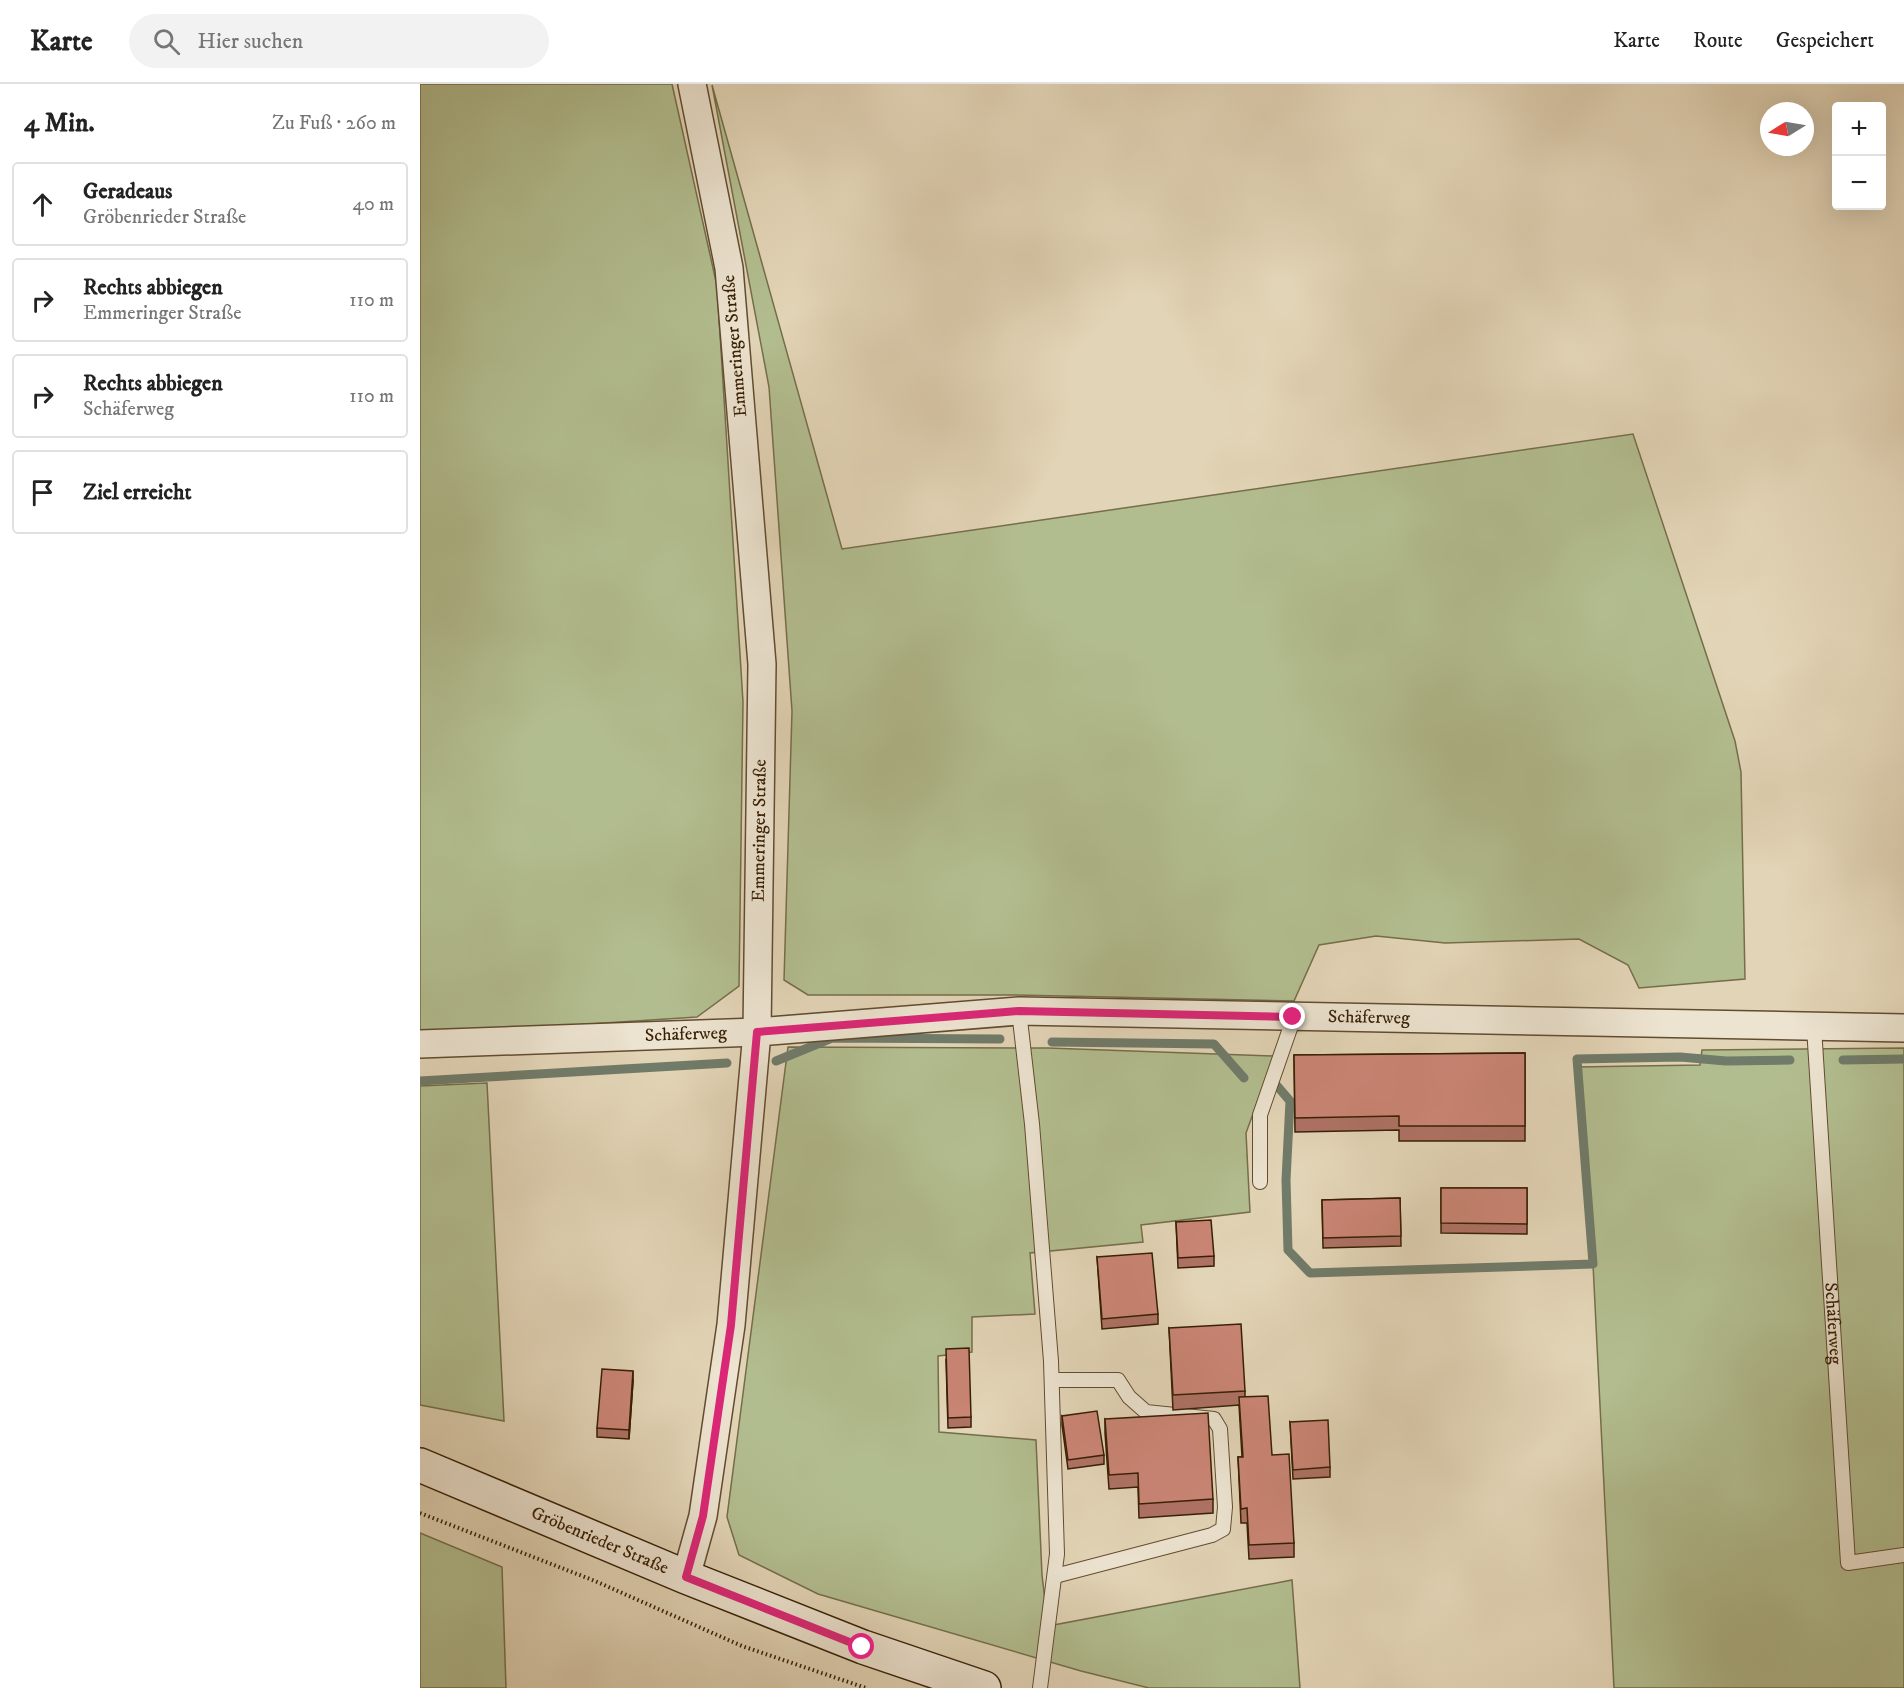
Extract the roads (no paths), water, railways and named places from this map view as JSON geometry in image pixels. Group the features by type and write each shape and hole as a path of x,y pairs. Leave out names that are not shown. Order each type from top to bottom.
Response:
{"street":[{"name":"Emmeringer Straße","path":"686,1577 703,1516 731,1325 757,1032 762,664 729,267 692,84"},
{"name":"Schäferweg","path":"420,1044 757,1032 1019,1011 1904,1028"},
{"name":"Gröbenrieder Straße","path":"420,1465 686,1577 862,1647 984,1688"}],"lane":[{"path":"1019,1011 1032,1124 1052,1380 1057,1554 1040,1688"},
{"path":"1260,1182 1260,1115 1293,1017"},
{"name":"Schäferweg","path":"1814,1028 1848,1563 1904,1555"},
{"path":"1052,1380 1118,1380 1129,1397 1146,1412 1214,1419 1220,1429 1225,1507 1223,1528 1212,1535 1055,1576"}],"waterway":[{"path":"776,1061 832,1038 1000,1039"},
{"path":"1052,1042 1214,1044 1244,1078"},
{"path":"1272,1080 1290,1101 1286,1180 1288,1250 1310,1273 1593,1264 1577,1059 1680,1057 1726,1061 1790,1060"},
{"path":"1843,1060 1904,1059"},
{"path":"420,1081 727,1063"}]}
